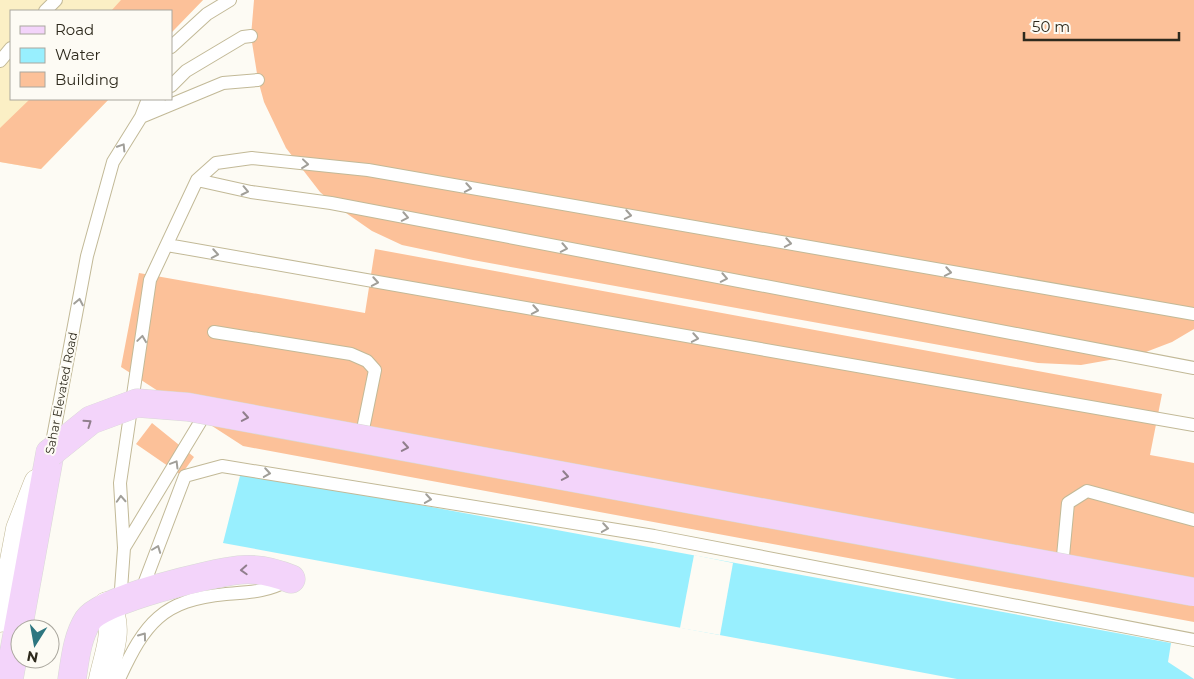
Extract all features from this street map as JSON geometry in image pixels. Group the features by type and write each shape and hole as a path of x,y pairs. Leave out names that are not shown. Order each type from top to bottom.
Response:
{"main road":[{"path":"0,618 7,598 20,529 50,454 91,420 136,402 188,407 1194,592"},
{"name":"Sahar Elevated Road","path":"9,679 50,454"},
{"path":"72,679 78,643 88,619 122,601 191,580 240,570 266,570 291,579"},
{"path":"103,679 114,630 112,614 122,601"}],"lane":[{"path":"46,10 56,0"},
{"path":"172,46 207,14 230,0"},
{"path":"172,85 186,71 243,36 251,36"},
{"path":"0,61 10,49"},
{"path":"141,117 222,83 258,80"},
{"path":"141,117 148,100"},
{"path":"141,117 157,100"},
{"name":"Sahar Elevated Road","path":"50,454 90,247 113,162 141,117"},
{"path":"122,601 124,548 120,483 150,280 197,180 216,163 252,158 368,170 1194,314"},
{"path":"197,180 251,192 331,203 1194,368"},
{"path":"167,245 1194,426"},
{"path":"214,332 351,354 367,361 375,370 361,439"},
{"path":"124,548 202,420"},
{"path":"122,601 185,476 222,466 654,536 1194,640"},
{"path":"1062,567 1068,503 1087,491 1194,520"},
{"path":"119,679 132,650 156,619 179,603 211,596 270,590 291,579"}],"shaded area":[{"path":"0,0 203,0 172,32 172,10 10,10 10,100 108,100 41,169 0,162"}],"water":[{"path":"241,472 1171,643 1168,662 1194,679 957,679 223,543"}],"pier":[{"path":"694,555 733,563 720,635 680,628"}],"building":[{"path":"121,0 203,0 172,32 172,10 112,10"},
{"path":"254,0 1194,0 1194,329 1172,342 1138,355 1081,365 1038,363 473,260 402,245 372,231 336,206 320,192 286,148 264,102 258,80 251,36"},
{"path":"29,100 108,100 41,169 0,162 0,128"},
{"path":"375,249 1162,394 1150,455 1194,463 1194,622 243,446 121,367 139,273 365,313"},
{"path":"152,423 194,457 181,475 136,444"}]}
